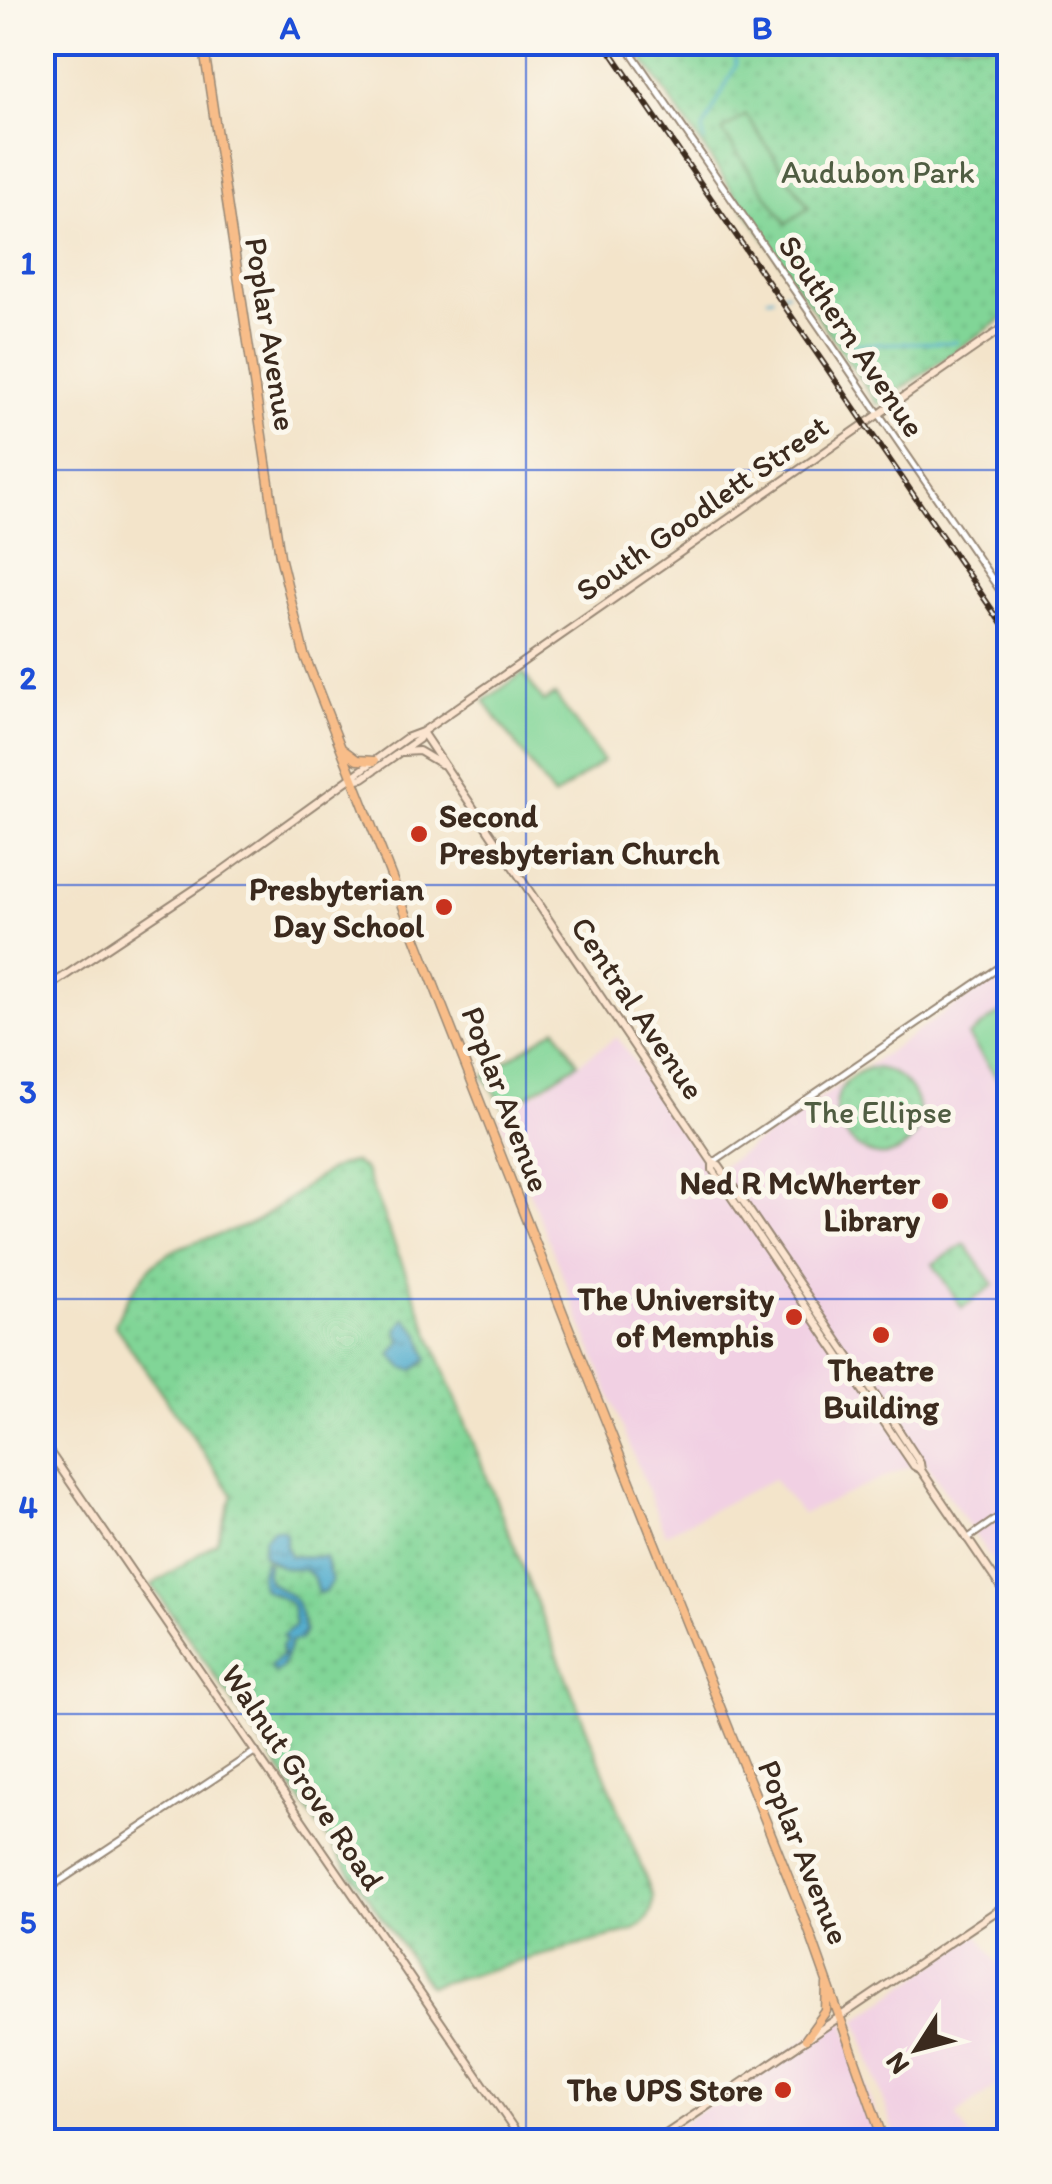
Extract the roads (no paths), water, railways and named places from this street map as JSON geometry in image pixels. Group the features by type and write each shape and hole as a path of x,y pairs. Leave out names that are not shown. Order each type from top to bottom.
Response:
{"main road":[{"name":"Poplar Avenue","path":"204,42 280,556 304,654 842,2015 884,2142"},
{"name":"South Goodlett Street","path":"42,992 1010,324"},
{"name":"South Goodlett Street","path":"352,780 363,778 402,752 422,732"},
{"name":"Central Avenue","path":"422,732 894,1424 1010,1601"},
{"path":"338,746 358,760 374,761"},
{"path":"402,752 426,754 450,772"},
{"name":"Walnut Grove Road","path":"42,1441 523,2142"},
{"path":"654,2142 1010,1902"},
{"path":"806,2039 827,2008 826,1974"}],"street":[{"name":"Southern Avenue","path":"624,42 1010,605"},
{"path":"713,1163 1010,960"},
{"path":"967,1539 1010,1509"},
{"path":"42,1893 256,1752"}],"water":[{"path":"406,1318 420,1334 428,1359 414,1370 404,1368 391,1355 401,1341 397,1330"},
{"path":"272,1529 286,1533 290,1556 325,1557 332,1581 325,1592 318,1593 313,1576 305,1570 282,1567 262,1554 264,1538"},
{"path":"264,1561 268,1563 269,1581 296,1602 305,1631 300,1640 291,1642 281,1669 275,1673 270,1667 282,1655 281,1646 286,1640 282,1636 295,1625 288,1601 262,1588"}],"waterway":[{"path":"704,142 703,130 736,65 742,42"},
{"path":"782,293 787,292"},
{"path":"768,298 773,297"},
{"path":"838,335 852,344 957,342"},
{"path":"1003,339 1010,344"}],"railway":[{"path":"604,42 1010,636"}],"place":[{"name":"Second Presbyterian Church","path":"419,834"},
{"name":"Presbyterian Day School","path":"444,907"},
{"name":"Ned R McWherter Library","path":"940,1201"},
{"name":"The University of Memphis","path":"794,1317"},
{"name":"Theatre Building","path":"881,1335"},
{"name":"The UPS Store","path":"783,2090"}],"park label":[{"name":"Audubon Park","path":"878,172"},
{"name":"The Ellipse","path":"878,1112"}]}
